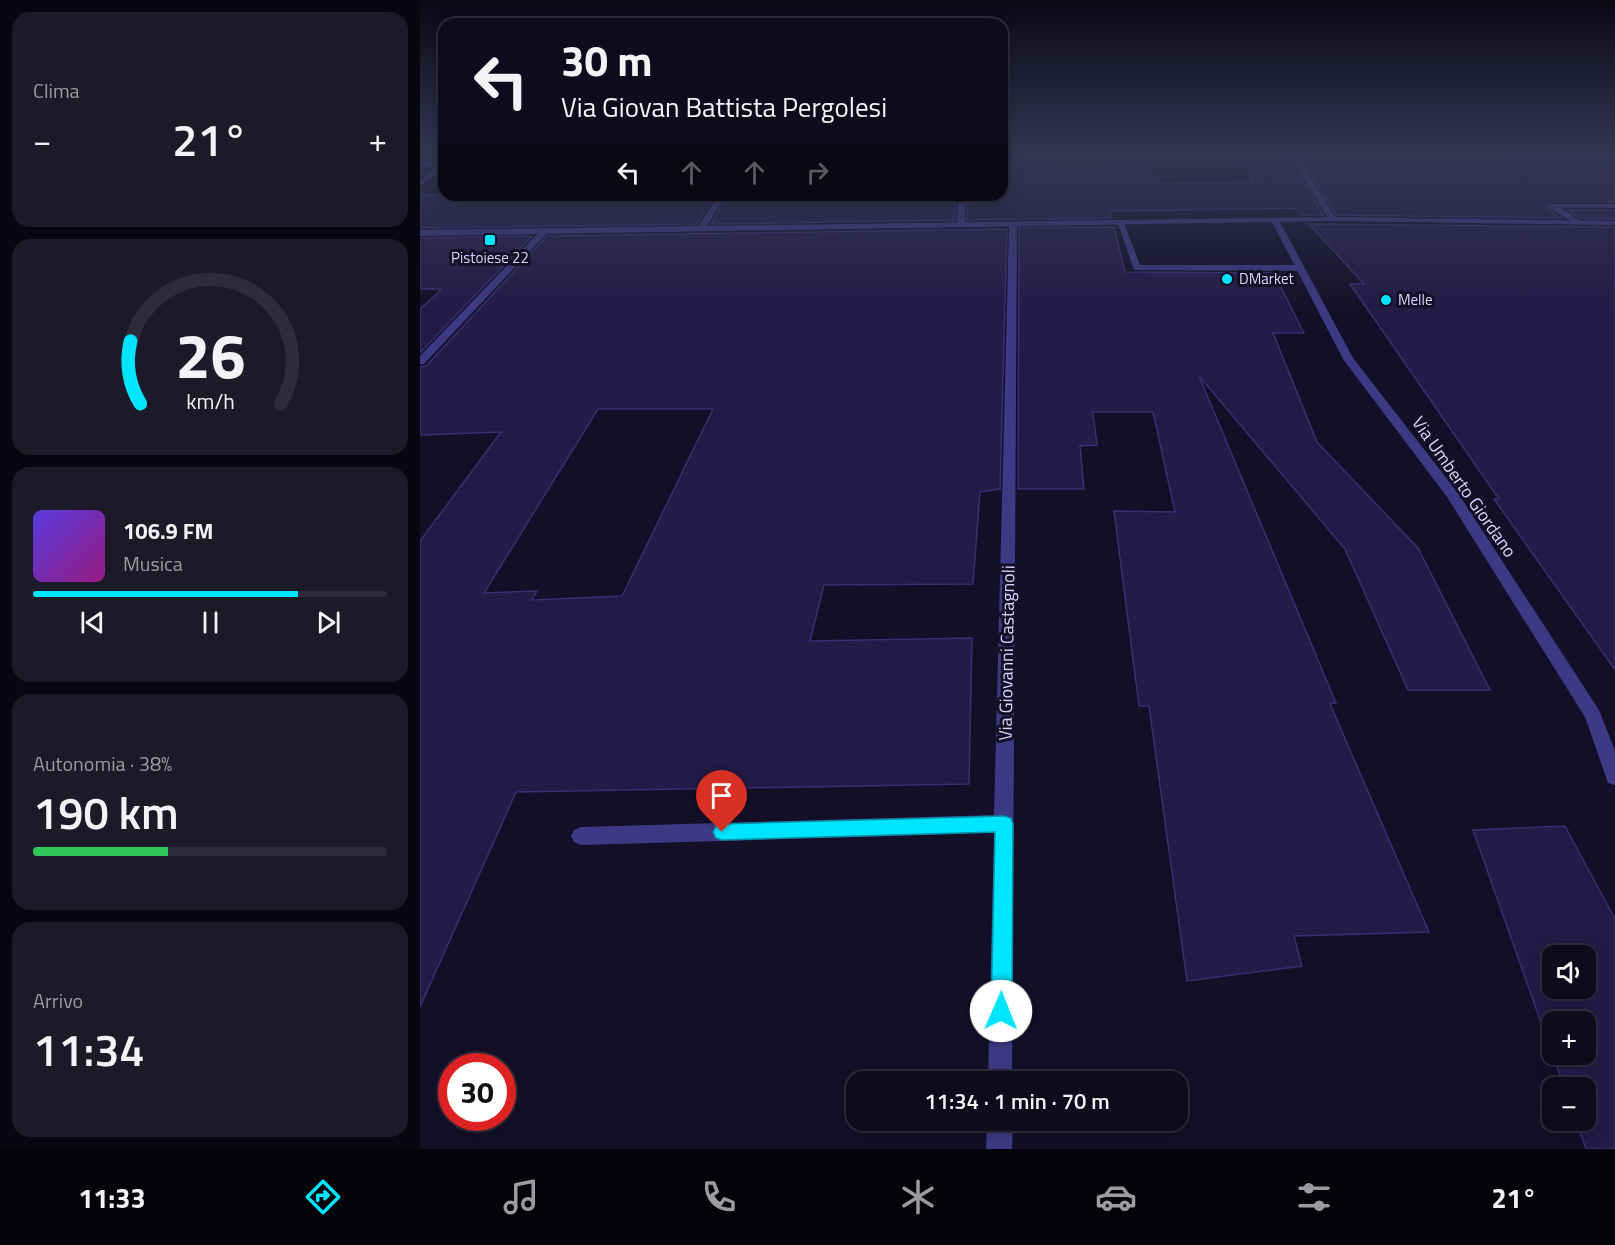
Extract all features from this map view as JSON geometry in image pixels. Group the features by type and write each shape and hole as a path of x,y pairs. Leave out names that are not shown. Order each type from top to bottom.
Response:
{"street":[{"path":"702,227 715,206"},
{"path":"961,225 962,206"},
{"path":"1324,206 1332,219"},
{"path":"1576,222 1552,206 1615,206"},
{"path":"420,233 1332,219 1615,223"},
{"name":"Via Umberto Giordano","path":"1275,220 1348,359 1453,496 1593,715 1615,777"},
{"path":"1120,223 1137,268 1299,268"},
{"name":"Via Giovanni Castagnoli","path":"1000,1071 1013,225"},
{"path":"420,362 545,231"},
{"path":"581,836 1004,824"},
{"path":"999,1149 1000,1131"}],"building":[{"path":"420,206 708,206 697,224 420,228"},
{"path":"722,206 956,206 955,220 711,224"},
{"path":"968,206 1318,206 1323,215 1301,215 1295,208 1110,211 1112,218 967,220"},
{"path":"1330,206 1547,206 1548,210 1561,218 1336,215"},
{"path":"1568,210 1615,210 1615,219 1580,218"},
{"path":"1309,224 1615,227 1615,670 1494,499 1499,499 1350,284 1364,284"},
{"path":"1114,227 1125,272 1274,273 1304,333 1273,333 1317,442 1418,548 1490,690 1408,690 1345,549 1199,376 1336,703 1330,704 1429,932 1294,936 1302,966 1187,981 1149,706 1139,706 1114,511 1175,512 1153,412 1093,412 1097,445 1080,446 1084,489 1018,489 1019,228"},
{"path":"1007,229 1000,489 980,492 973,584 824,585 810,641 972,638 969,784 516,792 420,1007 420,541 501,432 420,435 420,367 426,366 547,236","holes":["598,409 713,409 622,596 532,600 537,591 484,593"]},
{"path":"532,236 420,353 420,309 442,289 420,289 420,238"},
{"path":"1565,826 1615,919 1615,1149 1586,1149 1580,1131 1596,1131 1596,1077 1560,1077 1557,1065 1596,1065 1596,1011 1542,1011 1542,1026 1473,830"}],"place":[{"name":"Pistoiese 22","path":"490,240"},
{"name":"DMarket","path":"1227,279"},
{"name":"Melle","path":"1386,300"}],"route":[{"path":"722,832 1004,824 1001,1011"}]}
